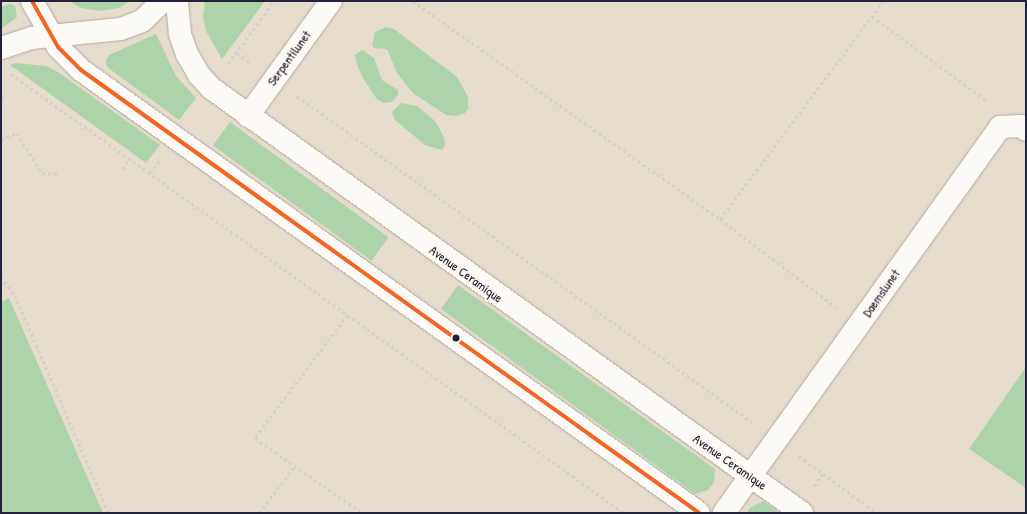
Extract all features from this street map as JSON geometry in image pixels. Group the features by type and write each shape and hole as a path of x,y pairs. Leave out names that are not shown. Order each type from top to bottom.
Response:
{"street":[{"path":"32,1 51,37 81,70 698,513"},
{"path":"1,48 31,38 107,32 133,25 150,15 163,1"},
{"name":"Avenue Ceramique","path":"177,1 180,34 193,66 211,88 802,513"},
{"name":"Serpentilunet","path":"248,116 331,1"},
{"name":"Daemslunet","path":"724,513 1000,127 1023,128"}],"path":[{"path":"228,64 274,1"},
{"path":"412,1 720,219 859,324"},
{"path":"720,219 882,1"},
{"path":"872,16 1023,128"},
{"path":"236,53 255,66"},
{"path":"6,71 624,513"},
{"path":"274,80 877,513"},
{"path":"1,96 5,99"},
{"path":"1,140 17,133 42,173 59,174"},
{"path":"122,169 130,159"},
{"path":"1,277 16,295 109,513"},
{"path":"348,315 255,438 362,513"},
{"path":"260,513 295,466"}],"green space":[{"path":"69,1 130,1 119,8 100,11 81,8"},
{"path":"205,1 265,1 222,59 206,31 203,16"},
{"path":"9,4 15,6 17,17 1,29 1,7"},
{"path":"386,27 394,29 457,77 468,97 468,109 465,113 456,116 446,115 413,93 397,73 387,49 374,48 372,45 375,32"},
{"path":"156,34 176,76 196,98 179,120 107,67 106,61 109,55"},
{"path":"362,50 374,58 382,80 398,90 398,95 392,102 383,103 376,98 363,78 357,65 355,55"},
{"path":"16,63 46,66 58,72 160,145 146,163 10,65"},
{"path":"401,103 417,106 435,121 444,137 445,145 442,150 425,145 395,120 392,112"},
{"path":"230,122 389,237 372,261 213,145"},
{"path":"458,285 715,469 714,482 708,490 695,494 441,309"},
{"path":"9,298 103,513 1,513 1,302"},
{"path":"1026,367 1026,488 969,449"},
{"path":"763,501 779,513 747,513 750,508"}],"transit line":[{"path":"32,1 58,47 81,70 699,513"}]}
